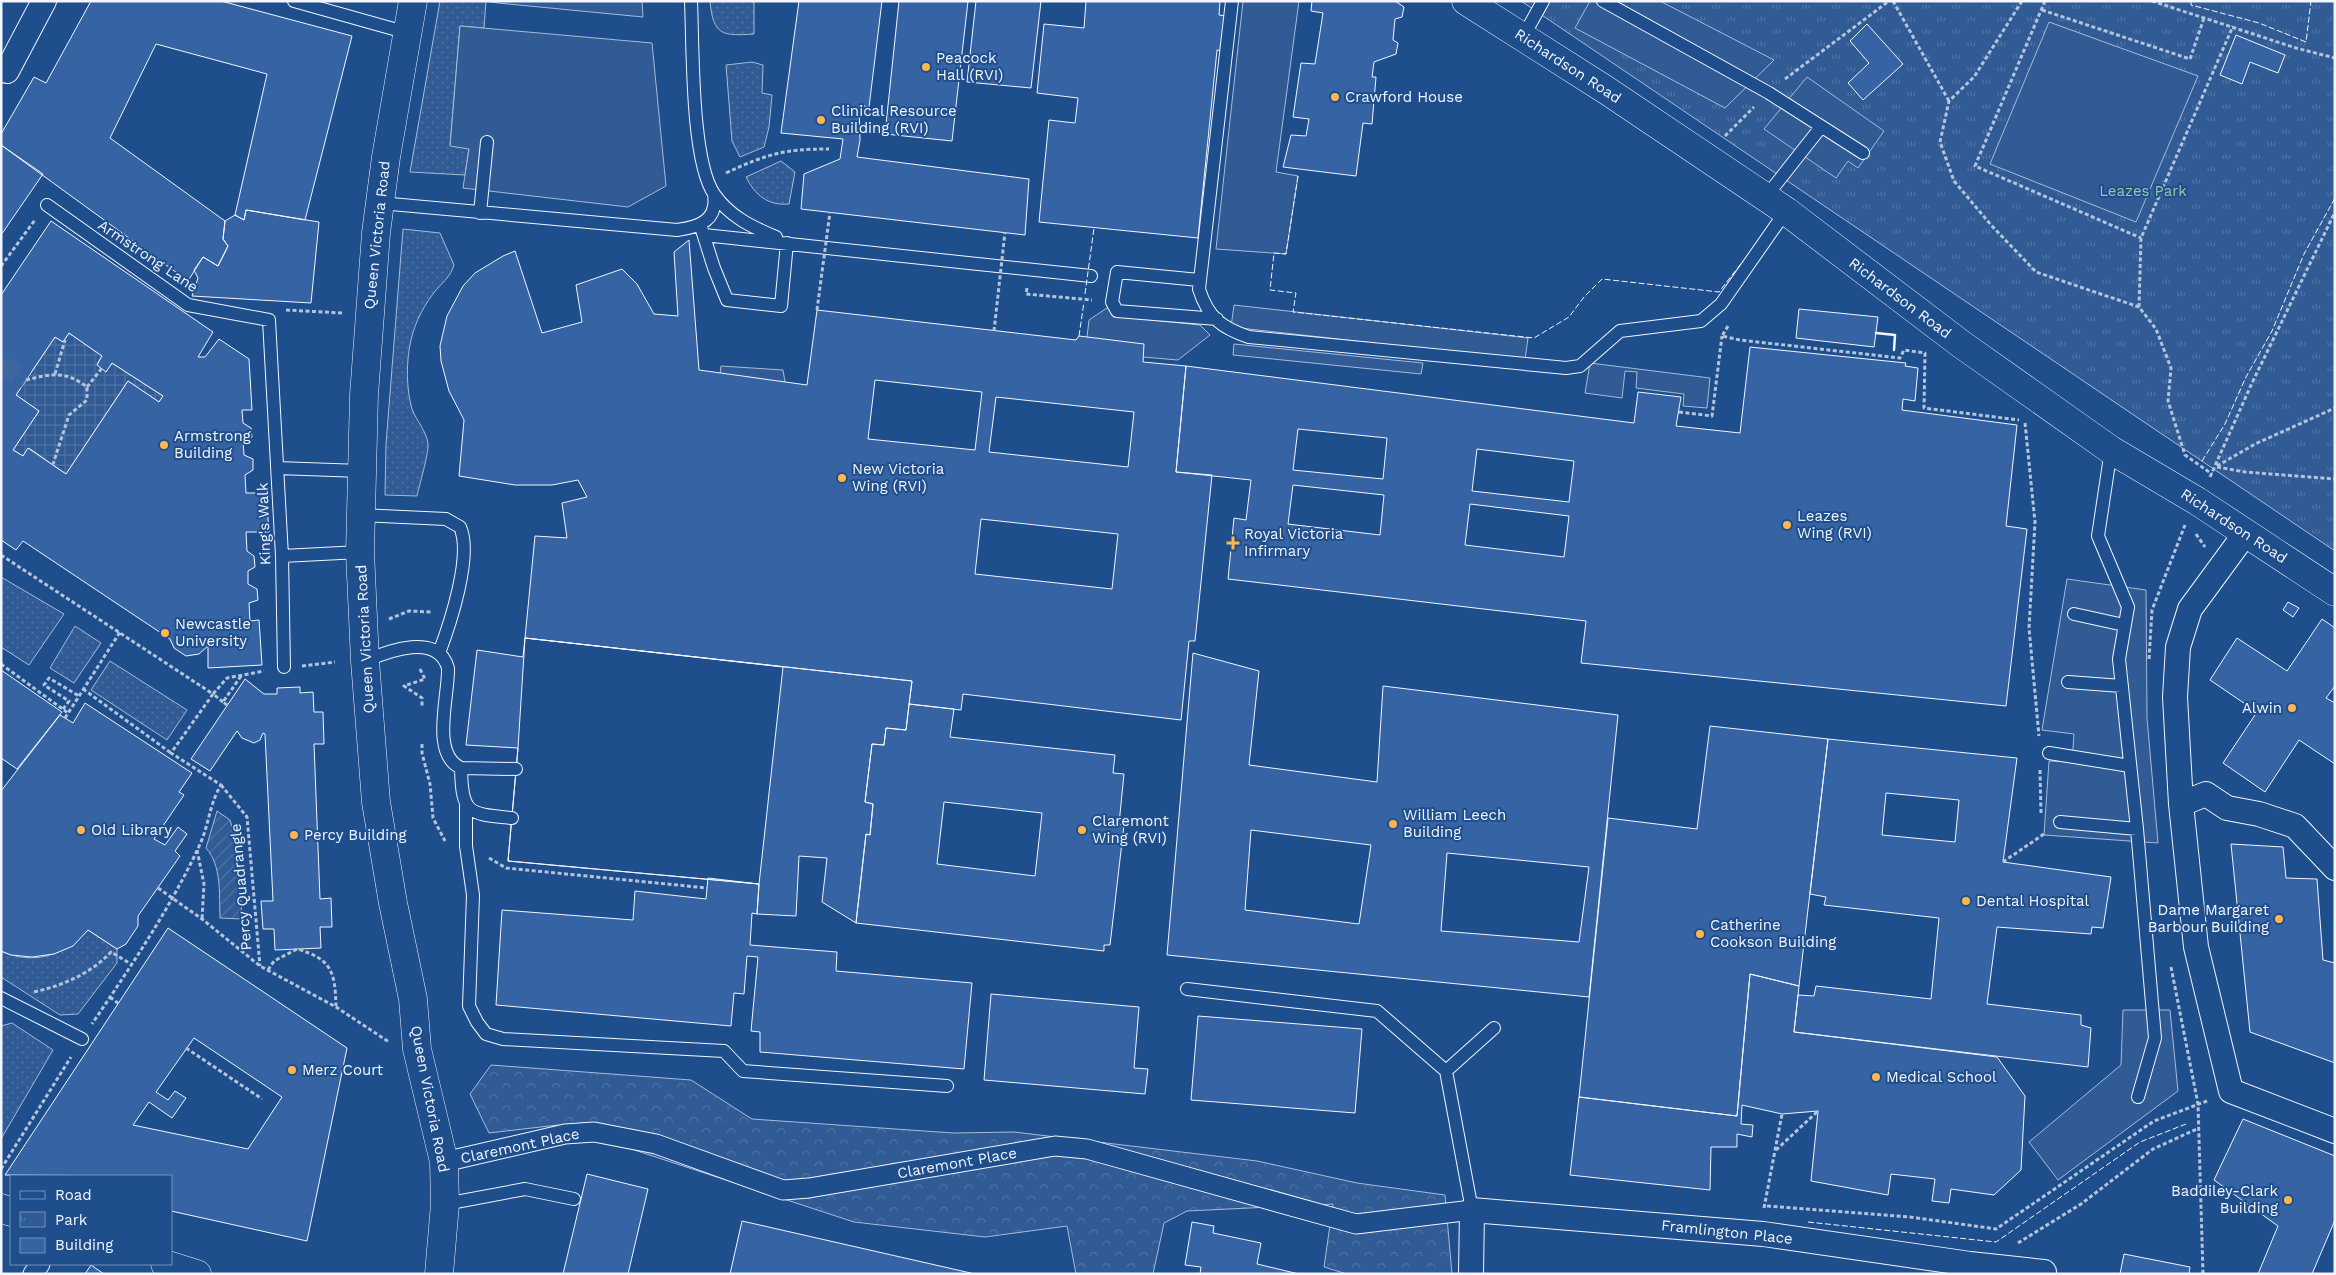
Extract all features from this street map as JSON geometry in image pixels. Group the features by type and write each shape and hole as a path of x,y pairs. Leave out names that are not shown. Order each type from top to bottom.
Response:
{"street":[{"name":"Queen Victoria Road","path":"413,1 380,203 367,329 361,471 360,552 372,768 380,834 413,999 417,1049 444,1162 446,1204 438,1274"},
{"name":"Richardson Road","path":"1466,1 1776,205 1961,344 2111,450 2197,501 2335,592"},
{"path":"3,73 38,3"},
{"path":"2246,534 2190,609 2178,647 2175,697 2181,804 2196,946 2231,1091 2335,1131"},
{"path":"2181,804 2206,794 2227,808 2259,814 2295,826 2335,868"},
{"name":"Claremont Place","path":"444,1162 565,1134 594,1132 656,1144 783,1190 808,1188 1054,1146 1087,1149 1356,1224 1472,1210"},
{"path":"1471,1274 1472,1210"},
{"name":"Framlington Place","path":"1472,1210 1763,1234 1970,1264 2044,1272"},
{"path":"168,1265 196,1274"}],"lane":[{"path":"294,1 408,33"},
{"path":"691,1 697,126 701,153 714,194 713,213 702,230"},
{"path":"1232,1 1198,289 1204,305 1227,330 1249,337 1566,368 1580,366 1620,331 1701,321 1721,304 1821,127"},
{"path":"1523,37 1543,1"},
{"path":"1603,1 1769,93 1862,153"},
{"path":"480,213 487,142"},
{"path":"714,194 740,221 787,243"},
{"path":"380,203 652,229 702,230 787,243 1091,276"},
{"name":"Armstrong Lane","path":"47,205 188,305 268,320"},
{"path":"702,230 727,300 781,306 787,243"},
{"path":"1199,280 1117,272 1112,302 1117,311 1217,319"},
{"name":"King's Walk","path":"268,320 278,468 284,667"},
{"path":"2111,450 2098,536 2128,607 2118,659 2137,829 2155,1038 2138,1097"},
{"path":"278,468 361,471"},
{"path":"360,515 446,519 460,526 464,543 453,614 439,653"},
{"path":"282,556 360,552"},
{"path":"2074,614 2124,625"},
{"path":"365,661 410,647 432,650 439,653 446,661 448,668 444,749 453,764 461,768 516,769"},
{"path":"2068,682 2122,686"},
{"path":"2049,753 2130,766"},
{"path":"461,768 461,790 466,805 466,846 473,895 469,1006 486,1034 503,1039 724,1051 743,1072 947,1086"},
{"path":"466,805 477,814 512,818"},
{"path":"2060,822 2137,829"},
{"path":"1187,989 1377,1011 1446,1071 1472,1210"},
{"path":"1,998 82,1039"},
{"path":"1446,1071 1494,1028"},
{"path":"446,1204 525,1189 574,1199"}],"path":[{"path":"1707,158 1729,132 1797,69 1891,1 1949,101"},
{"path":"2022,1 1974,76 1949,101 1940,142 1954,181 1990,225 2036,272 2139,307 2156,329 2171,368 2168,401 2185,455 2212,474"},
{"path":"2045,1 1975,166 2141,238"},
{"path":"2152,1 2296,48 2335,58"},
{"path":"2042,10 2190,59 2204,18"},
{"path":"2139,307 2141,238 2233,26"},
{"path":"726,173 777,152 794,149 828,149"},
{"path":"1,266 47,205"},
{"path":"817,310 830,212"},
{"path":"2216,466 2252,383 2335,212"},
{"path":"994,331 1005,232"},
{"path":"279,310 343,313"},
{"path":"1678,412 1712,416 1722,336 1733,320"},
{"path":"1722,336 1900,358 1904,350 1925,353 1924,408 2025,420 2035,522 2029,628 2038,706 2039,745"},
{"path":"55,374 65,340"},
{"path":"53,464 69,415 87,400 87,388 102,368"},
{"path":"26,380 55,374 76,379 87,388"},
{"path":"2216,466 2255,444 2335,408"},
{"path":"2216,466 2245,472 2335,479"},
{"path":"2187,521 2221,565"},
{"path":"1,555 120,632 227,705"},
{"path":"383,621 409,611 453,614"},
{"path":"65,718 120,632"},
{"path":"1,664 68,713"},
{"path":"171,753 226,678 270,668"},
{"path":"223,702 241,676"},
{"path":"63,709 69,701 44,685 49,678 79,696"},
{"name":"Percy Quadrangle","path":"83,689 171,753 221,785 247,818 260,966"},
{"path":"2040,764 2042,818"},
{"path":"1,1168 172,900 201,842 213,799 221,785"},
{"path":"2003,862 2044,835 2043,827"},
{"path":"197,850 204,884 202,919"},
{"name":"Percy Quadrangle","path":"158,888 172,900 202,919 260,966 336,1007 395,1046"},
{"path":"268,970 274,961 297,949 316,955 328,965 335,982 336,1007"},
{"path":"26,990 34,992 54,988 75,979 97,967 111,952 130,964"},
{"path":"110,997 119,1004"},
{"path":"186,1048 262,1099"},
{"path":"1755,1206 1910,1217 1996,1229 2154,1121 2231,1091"},
{"path":"1775,1150 1818,1111"},
{"path":"1764,1206 1782,1114"},
{"path":"2010,1246 2081,1204 2153,1149 2199,1128"}],"green space":[{"path":"440,1 486,1 484,28 460,26 450,145 469,148 465,175 410,172"},
{"path":"710,1 754,1 754,34 734,35 721,31 717,27 711,13"},
{"name":"Leazes Park","path":"1521,1 2335,1 2335,551"},
{"path":"752,62 763,65 762,93 772,95 769,127 764,147 740,157 732,141 726,65"},
{"path":"781,161 795,172 789,204 775,203 763,198 746,177"},
{"path":"403,229 440,233 454,265 449,275 433,294 421,313 409,348 407,374 410,401 412,409 426,435 428,444 417,496 385,495 386,444"},
{"path":"1,577 64,614 29,665 1,647"},
{"path":"75,626 101,643 74,683 50,668"},
{"path":"110,661 187,710 167,740 91,690"},
{"path":"217,811 230,820 237,842 242,919 220,918 217,872 215,863 206,848"},
{"path":"88,930 117,949 117,963 78,1014 60,1015 1,977 1,951 26,958 48,956 69,946"},
{"path":"12,1023 53,1050 1,1139 1,1026"},
{"path":"491,1065 691,1080 752,1119 953,1133 1014,1132 1257,1161 1357,1183 1445,1195 1452,1274 1347,1274 1324,1267 1333,1204 1187,1211 1164,1223 1153,1274 1076,1274 1067,1226 985,1237 854,1222 558,1125 489,1133 470,1094"}],"shaded area":[{"path":"484,1 642,1 643,17 498,3"},
{"path":"1243,1 1299,1 1276,172 1298,176 1286,254 1216,249"},
{"path":"1590,1 1660,1 1774,60 1725,108 1575,28"},
{"path":"2049,22 2198,76 2136,222 1990,164"},
{"path":"460,26 652,43 666,186 628,207 463,188 469,149 450,146"},
{"path":"1807,77 1884,131 1858,168 1848,161 1836,178 1764,129"},
{"path":"1234,305 1528,338 1525,360 1231,327"},
{"path":"1110,306 1121,317 1200,325 1210,335 1178,360 1143,357 1087,337 1089,320"},
{"path":"69,333 102,356 97,364 106,371 112,363 163,396 159,402 128,381 66,474 29,448 23,456 13,450 39,411 16,395 55,337 63,342"},
{"path":"1234,344 1423,363 1421,374 1233,355"},
{"path":"1590,363 1710,378 1707,408 1683,406 1684,394 1636,388 1637,372 1625,371 1622,398 1585,393"},
{"path":"721,366 783,370 786,388 719,383"},
{"path":"2067,579 2146,590 2147,718 2158,843 2044,835 2049,761 2072,762 2074,734 2042,730"},
{"path":"2123,1010 2170,1010 2178,1091 2058,1180 2029,1142 2121,1065"}],"building":[{"path":"91,1 221,1 352,36 305,220 246,210 244,220 235,215 267,74 156,44 110,138 225,221 223,239 228,246 218,266 203,257 188,281 1,145 1,134 34,77 46,83"},
{"name":"Clinical Resource Building (RVI)","path":"799,1 882,1 869,107 859,105 860,140 857,157 1029,179 1025,235 801,209 804,174 840,159 843,139 781,133"},
{"name":"Peacock Hall (RVI)","path":"899,1 968,1 952,141 885,134"},
{"path":"976,1 1041,1 1031,88 967,82"},
{"path":"1086,1 1220,1 1219,15 1227,16 1224,51 1217,50 1198,238 1039,222 1049,120 1075,123 1078,98 1037,93 1044,24 1084,28"},
{"name":"Crawford House","path":"1312,1 1395,1 1404,7 1402,17 1395,19 1393,40 1398,43 1396,54 1374,62 1372,77 1376,77 1372,124 1363,123 1356,176 1283,167 1291,135 1306,136 1309,119 1293,117 1301,63 1315,64 1323,13 1311,11"},
{"path":"1867,24 1903,64 1863,100 1848,83 1869,63 1850,41"},
{"path":"2236,35 2285,55 2278,73 2250,62 2242,84 2220,75"},
{"path":"1,145 43,174 1,235"},
{"path":"246,210 319,222 311,303 192,296 198,278 194,270 203,257 218,266 228,246 223,239 225,221 235,215 244,220"},
{"name":"Armstrong Building","path":"51,221 213,332 198,357 205,357 219,339 249,359 252,410 242,410 243,423 251,428 252,437 243,442 244,455 253,459 253,470 245,475 246,493 266,493 269,532 246,532 247,551 254,556 255,567 248,571 248,584 257,589 258,600 249,603 250,621 259,620 262,665 208,668 208,646 199,654 186,656 174,648 170,639 23,541 16,550 1,540 1,295","holes":["69,333 102,356 97,365 106,372 112,363 163,396 159,402 128,381 66,474 28,448 23,456 13,450 39,411 16,395 55,337 63,342"]},
{"name":"New Victoria Wing (RVI)","path":"689,240 699,370 807,385 817,310 1076,340 1079,336 1144,344 1143,362 1186,366 1176,472 1212,475 1195,641 1189,641 1181,720 963,694 961,710 909,704 912,681 525,638 535,536 567,538 562,503 587,497 578,480 552,485 515,485 459,476 464,420 449,391 441,361 440,346 447,316 463,286 475,273 515,251 542,333 582,322 576,285 622,269 637,284 654,314 678,316 674,252","holes":["875,380 982,392 975,450 868,439","996,397 1134,412 1128,467 989,452","981,519 1118,534 1112,589 975,574"]},
{"path":"1799,309 1878,317 1874,347 1796,338"},
{"name":"Leazes Wing (RVI)","path":"1750,347 1906,363 1905,366 1918,368 1915,401 1903,399 1902,410 2017,425 2006,526 2027,529 2006,706 1581,663 1586,621 1228,579 1234,518 1246,520 1251,480 1176,472 1186,366 1634,423 1638,392 1681,397 1676,426 1740,433","holes":["1298,429 1387,438 1383,479 1293,470","1477,449 1574,461 1569,502 1472,491","1293,485 1384,495 1380,535 1288,524","1470,504 1569,516 1564,557 1465,545"]},
{"path":"2288,602 2299,608 2293,617 2283,610"},
{"name":"Alwin","path":"2322,619 2335,628 2335,686 2326,698 2335,703 2335,764 2299,740 2265,792 2223,763 2257,712 2210,680 2237,638 2287,671"},
{"path":"525,638 912,681 906,730 886,728 884,745 872,744 865,802 873,804 870,835 866,834 856,923 822,902 827,858 799,856 796,916 757,914 759,884 508,861 518,748 466,745 477,650 523,657"},
{"path":"525,638 783,667 759,884 508,861"},
{"name":"William Leech Building","path":"1193,653 1259,671 1249,765 1377,782 1383,686 1618,715 1589,997 1167,955","holes":["1251,830 1371,845 1359,924 1245,910","1447,853 1589,867 1579,942 1441,931"]},
{"path":"1,670 62,712 17,769 1,758"},
{"name":"Percy Building","path":"245,679 264,694 277,694 277,688 300,687 300,693 313,692 314,712 323,712 324,744 314,744 320,899 331,898 332,927 320,927 321,948 275,950 274,929 263,929 261,901 273,901 265,734 263,733 260,740 254,743 242,738 237,731 210,771 191,759"},
{"name":"Old Library","path":"85,703 192,773 179,792 184,795 154,839 165,845 178,827 187,834 175,851 180,856 138,916 138,926 126,944 117,949 88,930 73,946 54,954 32,957 11,955 1,951 1,791 60,715 73,723"},
{"name":"Claremont Wing (RVI)","path":"909,704 954,709 950,737 1115,755 1113,773 1124,774 1119,824 1124,825 1110,945 1104,945 1104,951 856,923 866,834 870,835 873,804 865,802 872,744 884,745 886,728 906,730","holes":["944,802 1042,813 1035,876 937,864"]},
{"name":"Catherine Cookson Building","path":"1710,726 1828,739 1799,986 1750,974 1737,1116 1579,1097 1608,818 1697,829"},
{"name":"Dental Hospital","path":"1828,739 2017,758 2003,862 2111,877 2103,928 2092,927 2091,934 1997,927 1987,1004 2081,1015 2081,1025 2091,1028 2088,1067 1794,1032 1798,995 1814,996 1816,986 1931,999 1939,918 1824,905 1826,897 1810,894","holes":["1886,793 1959,800 1955,842 1882,835"]},
{"name":"Dame Margaret Barbour Building","path":"2231,844 2283,847 2286,878 2317,879 2323,960 2335,963 2335,1063 2250,1032"},
{"path":"708,878 759,884 757,914 752,913 750,945 837,952 836,971 972,983 964,1069 760,1052 760,1032 751,1031 758,957 747,956 744,994 734,993 731,1026 496,1005 502,910 633,920 635,891 706,899"},
{"name":"Merz Court","path":"168,928 347,1048 307,1241 172,1211 172,1175 5,1175","holes":["194,1038 282,1097 248,1149 133,1125 149,1102 172,1118 186,1098 175,1091 168,1100 156,1092"]},
{"name":"Medical School","path":"1750,974 1799,986 1794,1032 1997,1057 2025,1096 2021,1170 1994,1195 1951,1189 1949,1203 1932,1201 1935,1179 1891,1174 1888,1195 1811,1181 1818,1111 1782,1114 1742,1105 1741,1124 1753,1125 1752,1137 1737,1134 1737,1147 1711,1147 1710,1190 1570,1175 1579,1097 1737,1116"},
{"path":"991,994 1139,1007 1134,1068 1148,1069 1145,1094 984,1080"},
{"path":"1198,1016 1362,1029 1355,1113 1191,1100"},
{"name":"Baddiley-Clark Building","path":"2243,1119 2335,1156 2335,1220 2312,1274 2258,1274 2278,1226 2214,1180"},
{"path":"587,1174 648,1189 628,1274 563,1274"},
{"path":"742,1221 975,1274 730,1274"},
{"path":"1192,1222 1214,1226 1213,1233 1261,1243 1257,1264 1299,1274 1200,1274 1201,1267 1185,1265"},
{"path":"2124,1254 2190,1267 2189,1274 2120,1274"},
{"path":"91,1265 104,1274 85,1274"}],"tunnel":[{"path":"1,364 26,380"}],"fence":[{"path":"2191,1 2191,5 2259,23 2306,42 2311,1"},
{"path":"1298,176 1286,254 1274,253 1270,290 1296,293 1293,312 1534,338 1569,317 1584,297 1602,279 1719,292 1743,261"},
{"path":"2202,461 2225,424 2246,377 2272,331 2304,254 2335,198"},
{"path":"1085,294 1094,228"},
{"path":"1079,336 1084,302"},
{"path":"1808,1222 1996,1242 2140,1142 2186,1124"}],"wall":[{"path":"1876,333 1895,335 1894,350"}],"place":[{"name":"Peacock Hall (RVI)","path":"926,67"},
{"name":"Crawford House","path":"1335,97"},
{"name":"Clinical Resource Building (RVI)","path":"821,120"},
{"name":"Armstrong Building","path":"164,445"},
{"name":"New Victoria Wing (RVI)","path":"842,478"},
{"name":"Leazes Wing (RVI)","path":"1787,525"},
{"name":"Royal Victoria Infirmary","path":"1233,543"},
{"name":"Newcastle University","path":"165,633"},
{"name":"Alwin","path":"2292,708"},
{"name":"William Leech Building","path":"1393,824"},
{"name":"Old Library","path":"81,830"},
{"name":"Claremont Wing (RVI)","path":"1082,830"},
{"name":"Percy Building","path":"294,835"},
{"name":"Dental Hospital","path":"1966,901"},
{"name":"Dame Margaret Barbour Building","path":"2279,919"},
{"name":"Catherine Cookson Building","path":"1700,934"},
{"name":"Merz Court","path":"292,1070"},
{"name":"Medical School","path":"1876,1077"},
{"name":"Baddiley-Clark Building","path":"2288,1200"}]}
